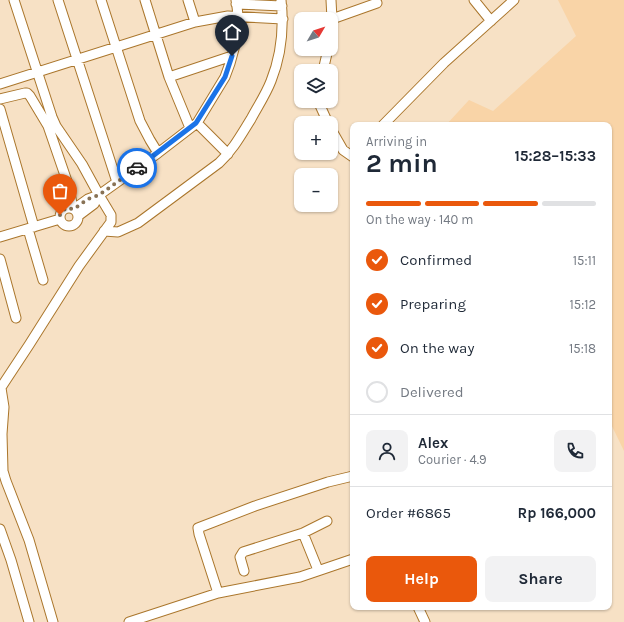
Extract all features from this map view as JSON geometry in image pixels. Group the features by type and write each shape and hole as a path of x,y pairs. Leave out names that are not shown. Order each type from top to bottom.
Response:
{"street":[{"path":"14,0 56,126 78,159 112,218 111,222 79,266 30,345 0,389 4,407 2,434 3,471 29,540 52,622"},
{"path":"58,0 117,182"},
{"path":"100,0 140,121 158,153"},
{"path":"145,0 169,77 193,126 228,154"},
{"path":"188,0 195,22"},
{"path":"331,0 332,12"},
{"path":"474,0 491,21"},
{"path":"386,122 444,63 514,0"},
{"path":"75,211 88,199 99,195 193,126 225,77 232,56 238,28 236,2 282,3 283,19 280,48 272,79 236,143 228,154 219,163 138,223 118,232 104,231"},
{"path":"338,17 377,3"},
{"path":"0,84 195,22 222,17 238,16 283,19"},
{"path":"169,77 232,56"},
{"path":"0,99 27,93 48,126 69,187 77,222 72,226 66,226 60,219"},
{"path":"0,109 43,280"},
{"path":"338,141 343,150 350,155"},
{"path":"60,219 60,215 64,210 70,208 75,211"},
{"path":"0,237 60,219"},
{"path":"0,259 16,318"},
{"path":"218,593 198,528 255,506 328,482 350,477"},
{"path":"244,571 240,556 243,552 303,533 327,521"},
{"path":"0,529 11,560 29,622"},
{"path":"303,533 318,570"},
{"path":"129,622 218,593 300,576 350,559"},
{"path":"419,610 425,622"}],"shaded area":[{"path":"558,0 624,0 624,451 612,426 612,122 449,122 469,100 493,111 576,36"}],"way so far":[{"path":"60,215 66,208 74,209 88,199 99,195 137,168"}],"route":[{"path":"137,168 196,123 225,77 232,56"}]}
